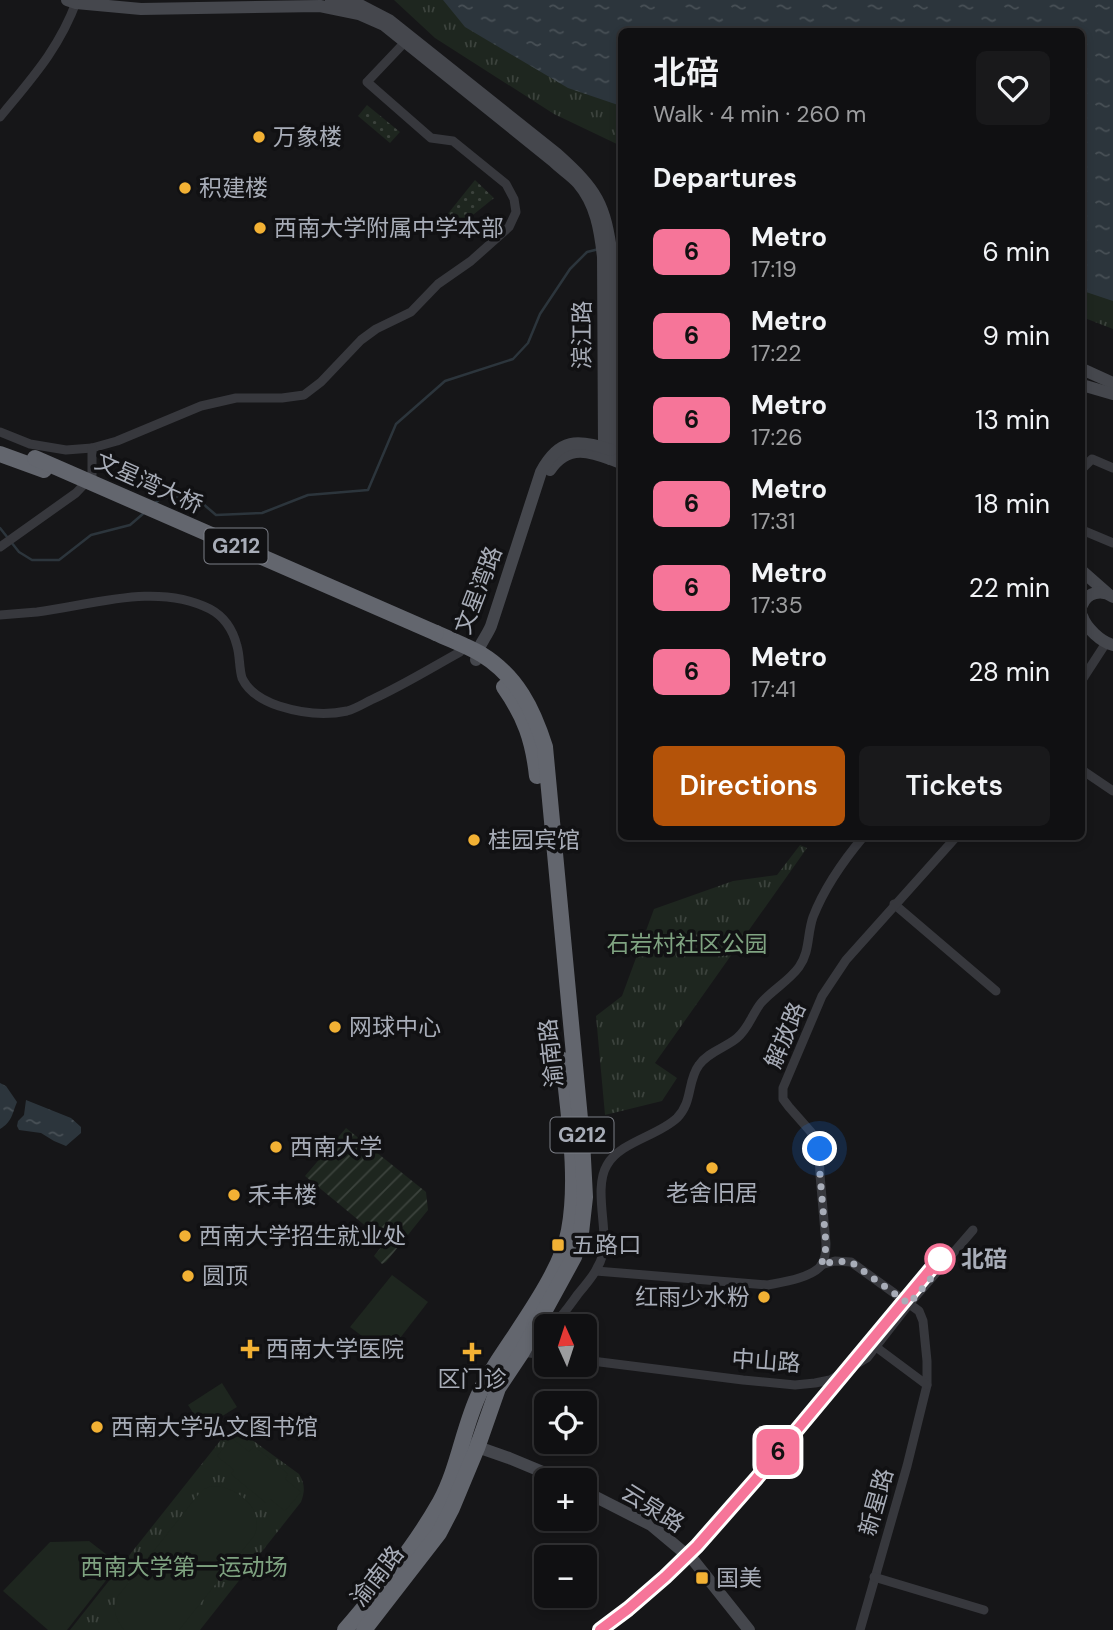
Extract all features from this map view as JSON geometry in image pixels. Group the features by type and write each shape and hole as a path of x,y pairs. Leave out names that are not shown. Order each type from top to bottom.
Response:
{"highway":[{"name":"G212","path":"0,445 40,464"},
{"name":"G212","path":"0,453 40,464"},
{"name":"文星湾大桥","path":"40,464 435,637"},
{"name":"渝南路","path":"345,1630 400,1561 441,1500 498,1388 523,1352 574,1257 581,1233 585,1197 584,1162 545,747 526,699 510,680 474,655 435,637"},
{"name":"渝南路","path":"364,1630 439,1532 452,1508 470,1444 480,1391 549,1280 569,1231 573,1192 570,1140 534,748 515,703 474,655"}],"main road":[{"path":"126,0 201,0"},
{"name":"滨江路","path":"331,0 362,6 389,20 557,154 580,180 600,229 615,455"},
{"name":"滨江路","path":"73,1 141,9 320,6 359,14 384,25 580,180"},
{"path":"1085,370 1113,383"},
{"path":"1085,387 1113,394"},
{"name":"文星湾路","path":"474,655 495,634 548,474 553,466 567,455 581,452 615,455"},
{"path":"1085,574 1110,595"},
{"path":"1085,598 1092,594 1110,595"},
{"path":"1085,624 1109,644"},
{"path":"470,1444 534,1468"},
{"name":"云泉路","path":"597,1498 650,1525 694,1561 748,1630"}],"street":[{"path":"0,117 54,50 73,1"},
{"path":"0,432 30,444 65,450 92,448 117,441 201,406 236,398 304,395 321,382 361,340 376,329 411,312 438,284 471,261 509,227 516,212 514,199 506,184 453,141 431,138 367,82 405,42"},
{"path":"1085,370 1113,376"},
{"path":"0,547 76,493 92,476 92,448"},
{"path":"1085,466 1092,459 1113,468"},
{"path":"1085,531 1113,543"},
{"path":"0,615 138,597 176,598 199,604 224,618 237,646 241,675 246,685 262,699 296,712 321,714 349,710 474,655"},
{"path":"1085,676 1109,644"},
{"path":"1085,772 1113,791"},
{"path":"562,1314 596,1271 603,1256 601,1182 611,1158 665,1128 678,1117 688,1102 697,1066 708,1055 746,1030 758,1006 798,970 805,958 813,917 824,892 861,840"},
{"name":"解放路","path":"821,1265 826,1244 820,1149 811,1132 783,1099 783,1088 822,996 846,960 953,840"},
{"path":"894,904 996,991"},
{"name":"中山路","path":"597,1362 795,1385 830,1380 867,1358 970,1233"},
{"path":"596,1271 768,1285 791,1281 821,1265 835,1261 851,1262 909,1304"},
{"name":"新星路","path":"860,1630 927,1385 923,1321 919,1311 909,1304"},
{"path":"523,1352 534,1342"},
{"path":"876,1347 927,1385"},
{"path":"505,1350 534,1353"},
{"path":"874,1577 984,1610"}],"green space":[{"path":"394,0 1113,0 1113,329 1085,318 1085,28 618,28 618,145 554,114 435,38"},
{"path":"367,105 400,132 390,143 358,116"},
{"path":"475,180 494,198 453,231 442,221"},
{"name":"石岩村社区公园","path":"800,845 807,848 655,1063 677,1078 662,1101 605,1115 596,1016 622,996 654,909 733,881 777,875"},
{"path":"346,1128 426,1192 428,1210 382,1264 374,1256 385,1242 305,1176"},
{"path":"392,1275 428,1302 387,1355 350,1327"},
{"path":"222,1383 237,1407 203,1428 188,1405"},
{"name":"西南大学第一运动场","path":"244,1434 299,1474 303,1494 301,1502 200,1630 70,1630 224,1436"},
{"path":"232,1438 249,1452 254,1446 288,1474 285,1479 301,1492 285,1511 270,1499 266,1503 231,1474 234,1470 217,1456"},
{"path":"212,1486 231,1490 253,1508 257,1526 254,1536 179,1630 124,1630 115,1614 118,1596 198,1495"},
{"path":"89,1541 119,1564 67,1630 48,1630 3,1591 50,1542"}],"water":[{"path":"443,0 1113,0 1113,301 1085,292 1085,28 618,28 618,105 568,88 465,27"},
{"path":"0,1083 6,1086 17,1102 9,1121 0,1129"},
{"path":"26,1100 71,1118 81,1127 81,1133 66,1146 41,1133 19,1130 18,1121 24,1115"}],"waterway":[{"path":"154,504 161,498 195,497 216,515 262,513 308,495 368,490 396,424 445,381 513,359 528,343 540,314 570,269 587,252 599,249"},
{"path":"0,528 19,552 32,560 59,560 91,535 130,525 144,513"}],"metro line":[{"name":"6","path":"600,1630 665,1577 697,1546 940,1258"}],"place":[{"name":"万象楼","path":"259,137"},
{"name":"积建楼","path":"185,188"},
{"name":"西南大学附属中学本部","path":"260,228"},
{"name":"桂园宾馆","path":"474,840"},
{"name":"网球中心","path":"335,1027"},
{"name":"西南大学","path":"276,1147"},
{"name":"老舍旧居","path":"712,1168"},
{"name":"禾丰楼","path":"234,1195"},
{"name":"西南大学招生就业处","path":"185,1236"},
{"name":"五路口","path":"558,1245"},
{"name":"北碚","path":"940,1259"},
{"name":"圆顶","path":"188,1276"},
{"name":"红雨少水粉","path":"764,1297"},
{"name":"西南大学医院","path":"250,1349"},
{"name":"区门诊","path":"472,1352"},
{"name":"西南大学弘文图书馆","path":"97,1427"},
{"name":"国美","path":"702,1578"}],"route":[{"path":"820,1149 826,1244 821,1265 835,1261 851,1262 909,1304 951,1255 940,1259"}]}
